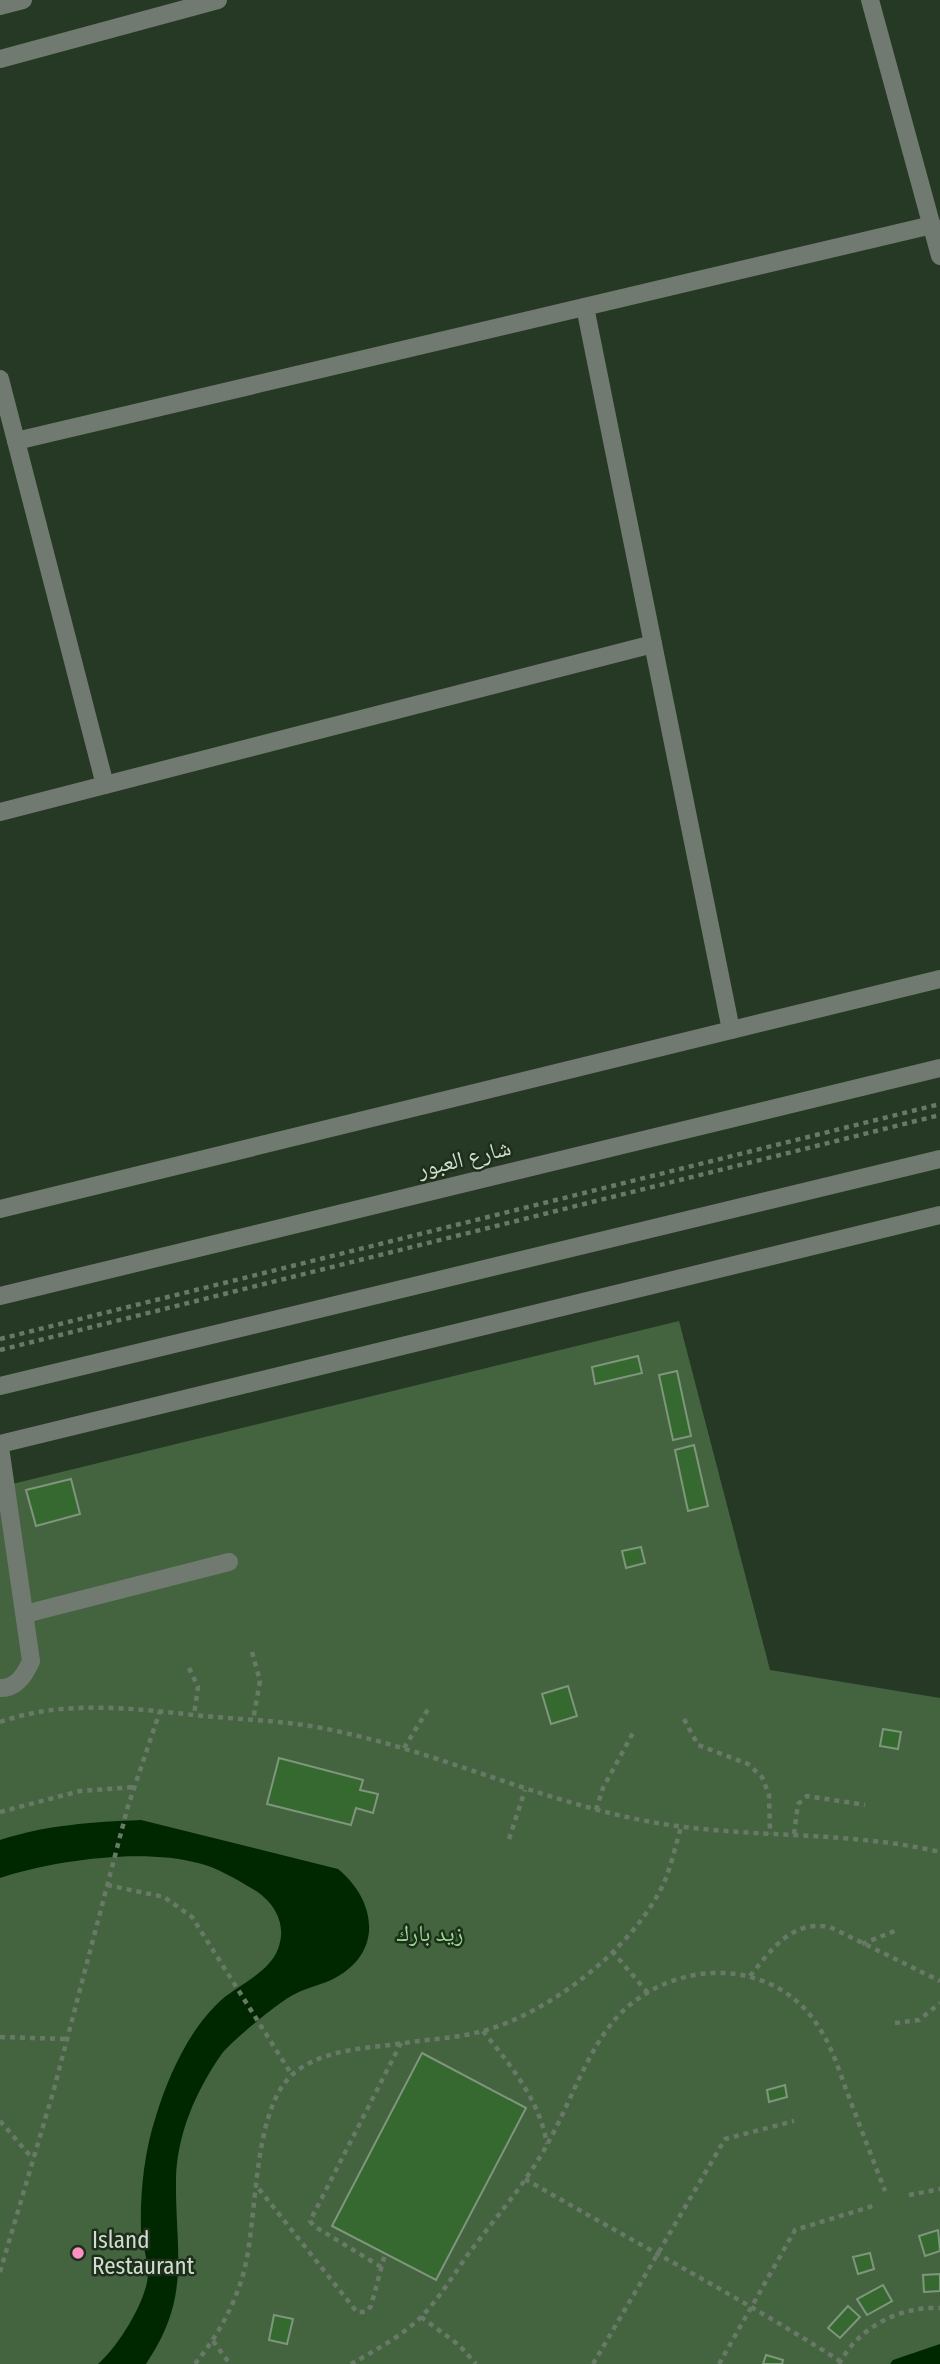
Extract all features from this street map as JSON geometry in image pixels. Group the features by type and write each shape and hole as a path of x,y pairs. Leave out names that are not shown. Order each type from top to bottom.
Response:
{"street":[{"path":"0,6 23,0"},
{"path":"0,59 218,0"},
{"path":"870,0 940,256"},
{"path":"16,441 932,225"},
{"path":"585,307 731,1030"},
{"path":"0,379 106,785"},
{"path":"0,812 653,644"},
{"path":"0,1209 940,979"},
{"name":"شارع العبور","path":"0,1296 940,1068"},
{"path":"0,1386 940,1158"},
{"path":"0,1688 7,1688 18,1681 31,1661 25,1614 8,1550 0,1446 940,1215"},
{"path":"25,1614 229,1562"}],"path":[{"path":"0,1339 940,1104"},
{"path":"0,1350 940,1115"},
{"path":"252,1652 260,1681 253,1720"},
{"path":"189,1668 198,1687 194,1715"},
{"path":"404,1748 430,1706"},
{"path":"0,1722 77,1707 160,1711 334,1730 404,1748 525,1790 596,1810 681,1827 887,1841 940,1852"},
{"path":"0,2272 67,2039 128,1806 160,1711"},
{"path":"684,1719 698,1745 748,1764 762,1777 769,1795 770,1834"},
{"path":"596,1810 603,1788 634,1731"},
{"path":"0,1812 80,1791 135,1787"},
{"path":"509,1839 525,1790"},
{"path":"794,1834 798,1804 807,1796 865,1805"},
{"path":"195,2364 226,2322 243,2273 267,2116 276,2094 292,2075 331,2054 483,2031 552,1998 612,1951 643,1917 666,1879 681,1827"},
{"path":"107,1885 149,1892 179,1906 202,1931 292,2075"},
{"path":"750,1976 776,1944 807,1926 830,1927 861,1945 940,1981"},
{"path":"861,1945 897,1930"},
{"path":"612,1951 648,1993"},
{"path":"351,2364 378,2349 421,2317 548,2145 606,2032 619,2014 648,1993 675,1979 726,1971 750,1976 789,1996 820,2027 885,2191"},
{"path":"895,2023 919,2020 940,2003"},
{"path":"483,2031 529,2092 543,2122 548,2145"},
{"path":"0,2037 67,2039"},
{"path":"381,2267 314,2227 310,2221 401,2043"},
{"path":"0,2121 33,2159"},
{"path":"593,2364 724,2139 794,2122"},
{"path":"525,2179 656,2255 751,2304 839,2362 853,2343 887,2318 908,2311 940,2308"},
{"path":"258,2188 357,2312 369,2310 385,2253"},
{"path":"909,2195 940,2189"},
{"path":"719,2364 795,2230 876,2205"},
{"path":"421,2317 459,2345 476,2364"},
{"path":"214,2341 230,2364"}],"green space":[{"name":"زيد بارك","path":"679,1321 770,1670 940,1698 940,2364 0,2364 0,1487"}],"shaded area":[{"path":"141,1820 338,1869 351,1882 367,1910 368,1940 351,1967 335,1978 279,2004 234,2041 212,2069 196,2098 184,2129 177,2162 178,2273 170,2317 146,2364 98,2364 130,2322 147,2284 148,2268 141,2231 144,2173 148,2144 173,2071 187,2043 206,2016 223,1998 267,1966 281,1939 280,1921 266,1899 232,1877 198,1863 151,1856 125,1856 72,1861 0,1878 0,1840 69,1825"},
{"path":"940,2344 940,2364 890,2364 893,2360"}],"building":[{"path":"638,1356 642,1373 595,1384 592,1367"},
{"path":"677,1371 691,1436 673,1440 659,1375"},
{"path":"694,1445 708,1506 688,1511 675,1450"},
{"path":"71,1479 80,1514 36,1526 26,1490"},
{"path":"641,1547 645,1563 626,1568 622,1551"},
{"path":"568,1686 577,1716 551,1724 542,1694"},
{"path":"883,1729 901,1732 898,1749 880,1746"},
{"path":"279,1758 363,1780 360,1790 378,1794 373,1813 356,1808 351,1825 267,1804"},
{"path":"422,2053 526,2108 436,2280 332,2226"},
{"path":"785,2085 787,2097 769,2102 767,2090"},
{"path":"938,2230 940,2251 925,2256 919,2236"},
{"path":"870,2253 874,2269 858,2274 853,2257"},
{"path":"940,2274 940,2291 924,2292 923,2275"},
{"path":"883,2285 892,2301 867,2315 857,2299"},
{"path":"848,2306 860,2317 840,2338 828,2328"},
{"path":"274,2315 293,2319 287,2344 269,2340"},
{"path":"766,2355 783,2360 782,2364 763,2364"}],"place":[{"name":"Island Restaurant","path":"78,2253"}]}
